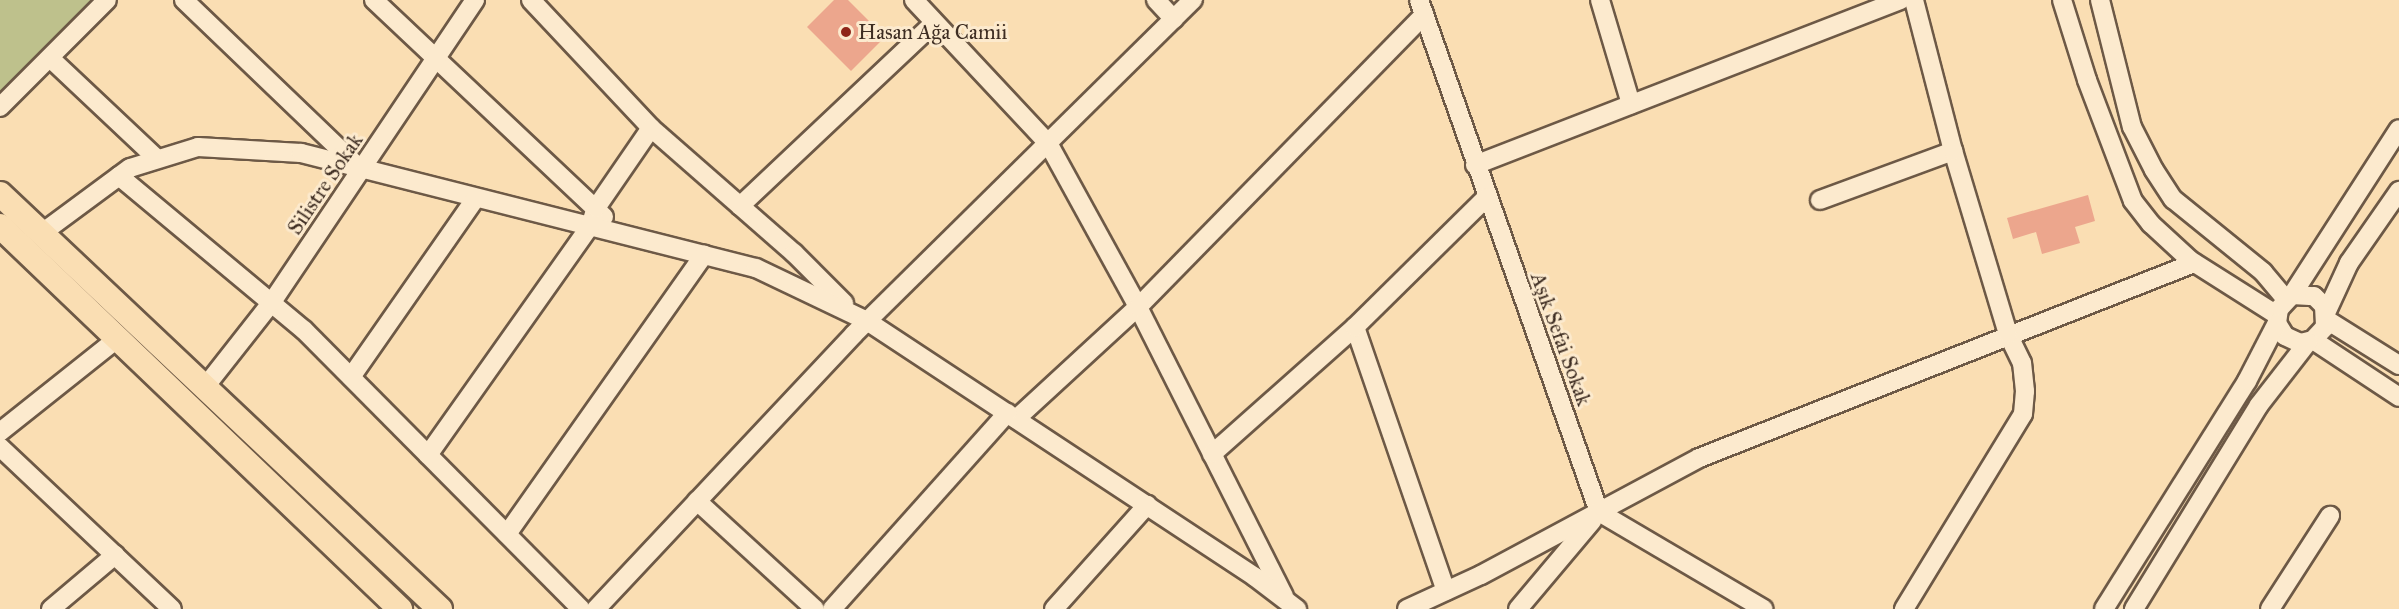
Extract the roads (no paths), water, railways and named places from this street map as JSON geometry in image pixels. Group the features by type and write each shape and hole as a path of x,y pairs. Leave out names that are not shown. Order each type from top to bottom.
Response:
{"main road":[{"path":"0,194 440,609"},
{"path":"0,226 400,609"}],"street":[{"path":"0,107 107,0"},
{"path":"184,0 361,170"},
{"path":"374,0 435,55 623,235"},
{"name":"Silistre Sokak","path":"205,387 272,302 435,55 475,0"},
{"path":"531,0 651,128 740,206 861,318"},
{"path":"1156,0 1174,19"},
{"path":"596,609 697,501 861,318 1048,143 1193,0"},
{"path":"1600,0 1631,104"},
{"path":"1475,165 1900,0"},
{"path":"1904,609 2023,414 2025,379 2008,334 1953,151 1914,0"},
{"path":"2062,0 2123,183 2151,224 2194,263 2283,308 2314,296 2326,317 2399,365"},
{"path":"2100,0 2132,127 2154,170 2173,199 2263,272 2283,308 2292,341 2310,341 2399,397"},
{"path":"832,609 1012,416 1138,307 1422,7"},
{"name":"Aşık Sefai Sokak","path":"1422,7 1486,198 1599,512"},
{"path":"740,206 927,8 1048,143 1138,307 1288,607"},
{"path":"50,58 157,159"},
{"path":"428,455 590,226 596,208 651,128"},
{"path":"2104,609 2247,381 2283,308 2399,129"},
{"path":"42,233 119,176 157,159 198,147 301,153 756,268 861,318 1147,505 1288,607"},
{"path":"1820,200 1953,151"},
{"path":"119,176 272,302 351,377 581,609"},
{"path":"2134,609 2259,405 2310,341 2322,332 2349,263 2399,190"},
{"path":"351,377 476,198"},
{"path":"1212,454 1355,327 1486,198"},
{"path":"507,534 704,255"},
{"path":"1407,609 1599,512 1699,458 2008,334 2194,263"},
{"path":"1355,327 1446,591"},
{"path":"0,432 118,338"},
{"path":"0,447 172,609"},
{"path":"697,501 816,609"},
{"path":"1054,609 1147,505"},
{"path":"1599,512 1734,602 1764,609"},
{"path":"1518,609 1599,512"},
{"path":"2270,609 2330,516"},
{"path":"51,609 115,555"}],"place":[{"name":"Hasan Ağa Camii","path":"846,32"}]}
